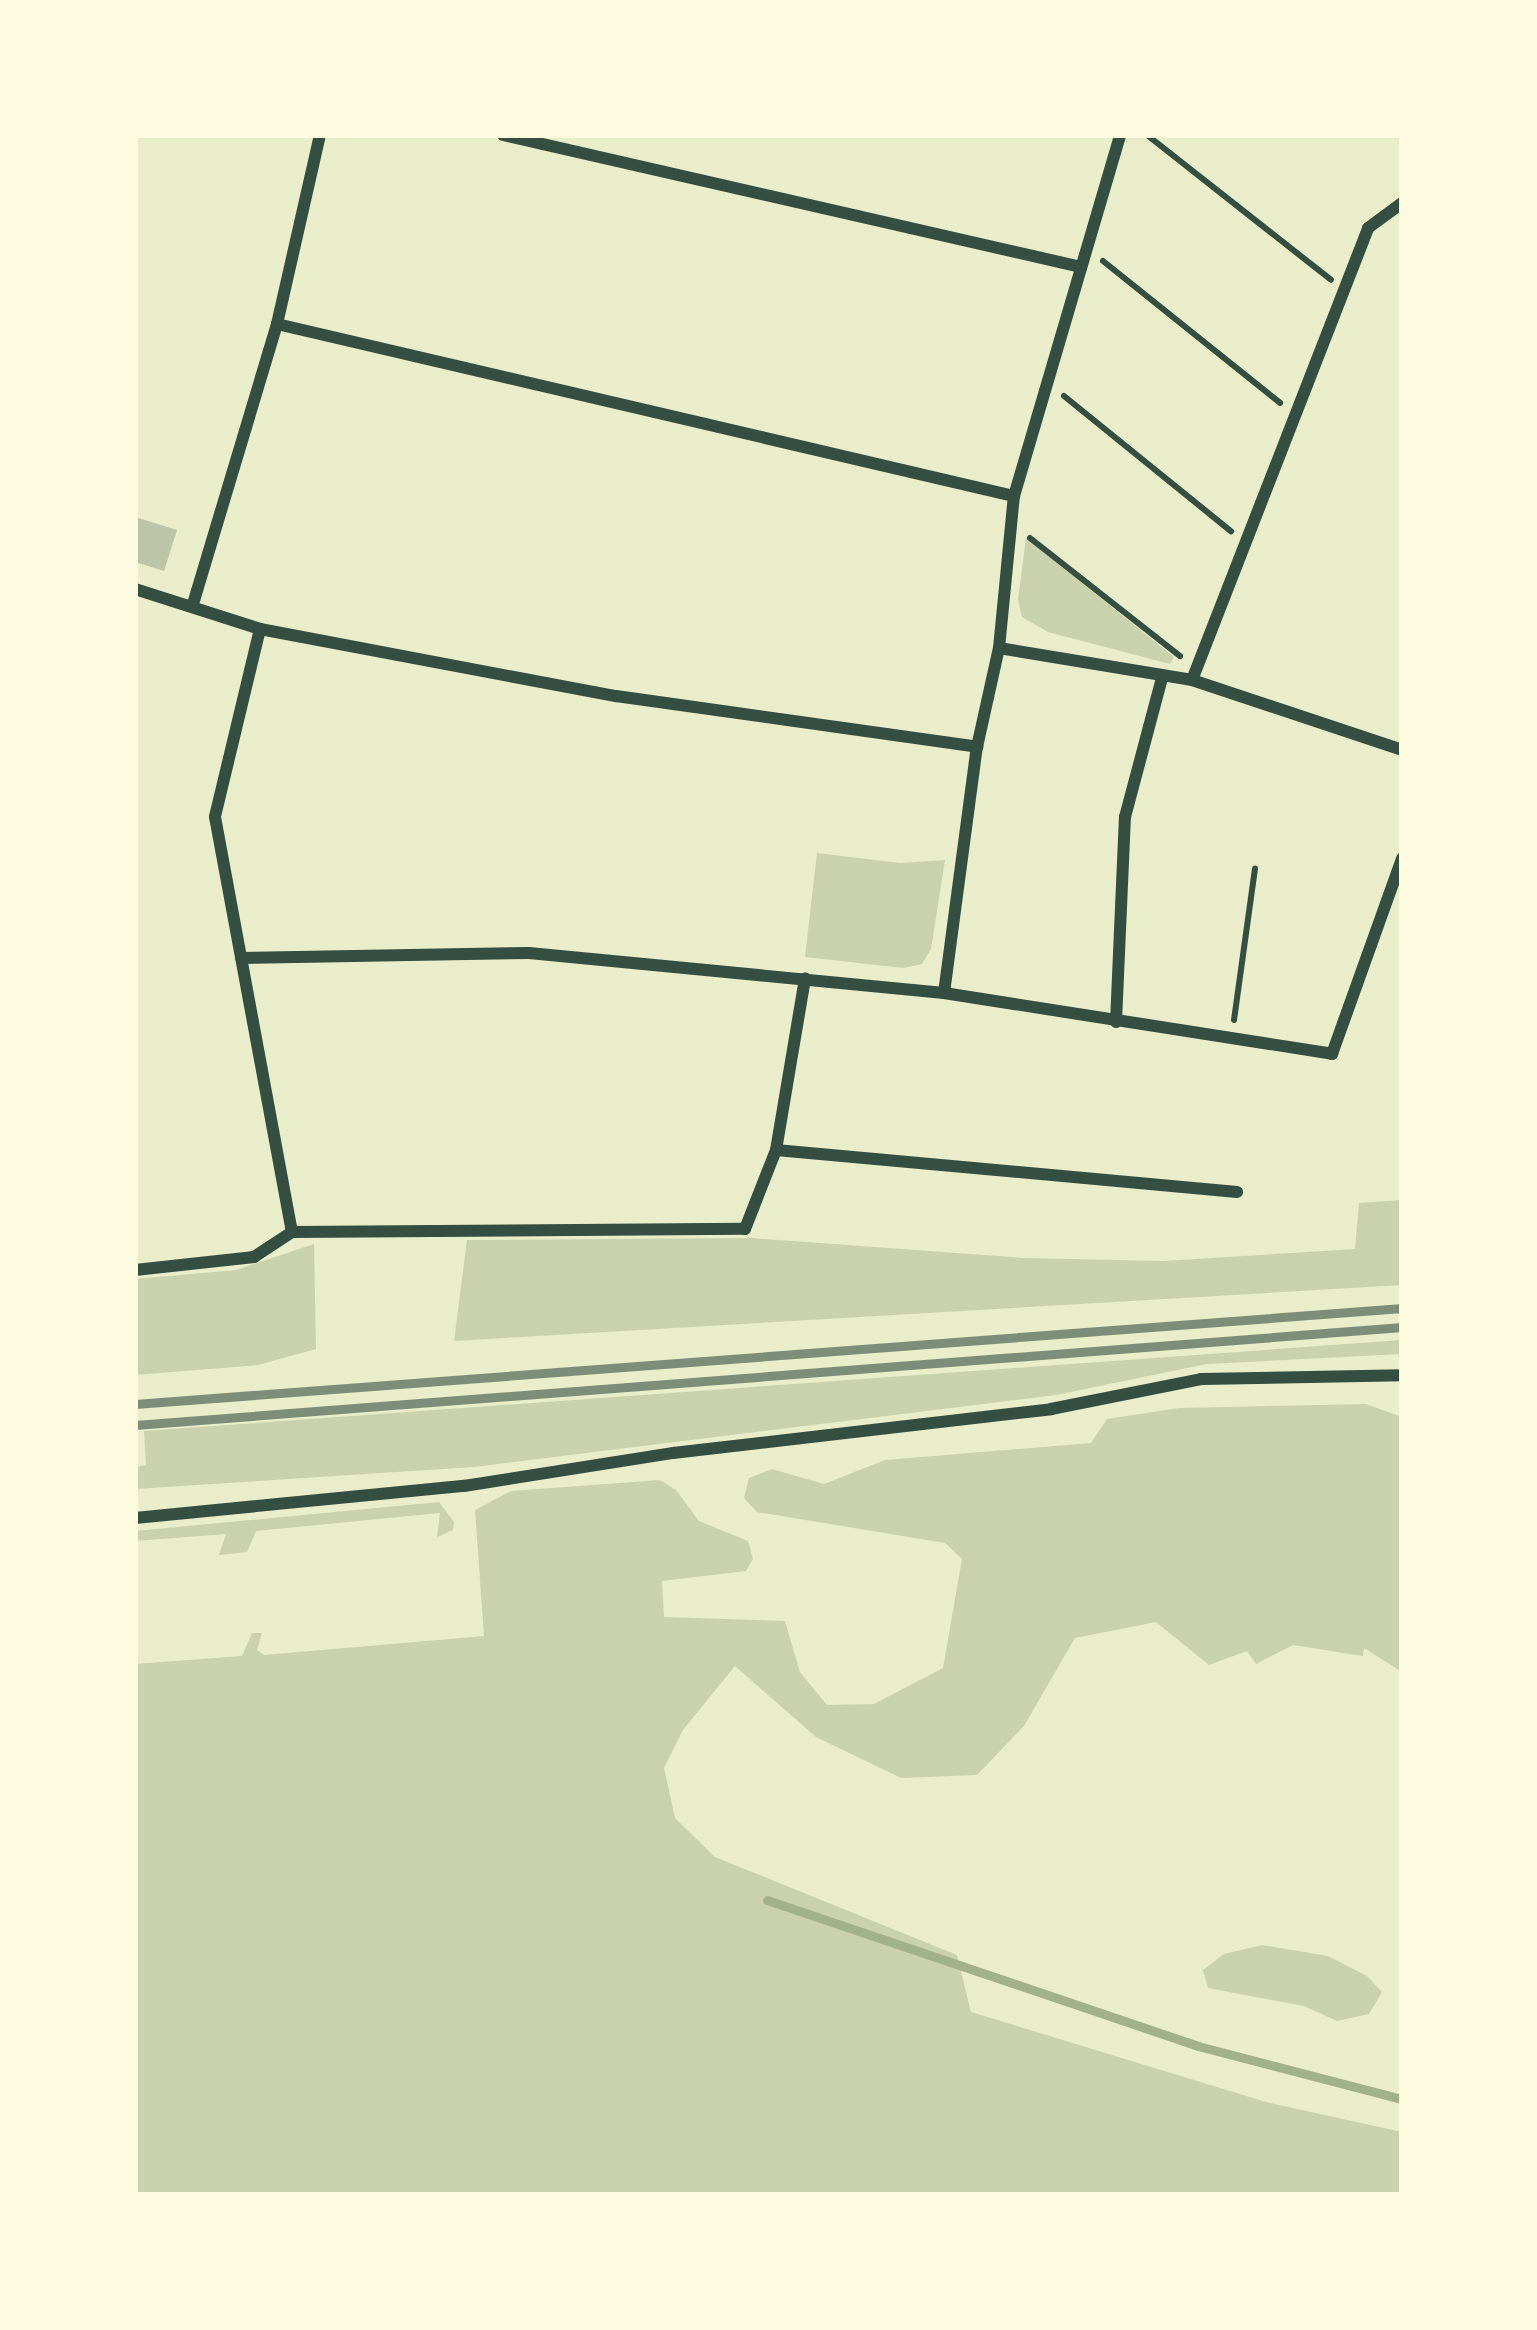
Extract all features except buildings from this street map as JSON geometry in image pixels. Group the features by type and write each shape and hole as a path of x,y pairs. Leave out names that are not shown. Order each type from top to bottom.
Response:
{"street":[{"path":"193,604 277,325 320,135"},
{"path":"503,135 1077,266"},
{"path":"944,993 977,747 999,648 1014,496 1077,266 1120,135"},
{"path":"1192,680 1368,227 1402,203"},
{"path":"277,325 1014,496"},
{"path":"135,589 260,629 616,696 977,747"},
{"path":"260,629 215,817 292,1232"},
{"path":"999,648 1192,680 1402,750"},
{"path":"1116,1022 1125,817 1162,678"},
{"path":"241,958 529,953 944,993 1231,1042 1332,1054 1402,858"},
{"path":"135,1270 254,1257 292,1232 745,1229 776,1150 805,978"},
{"path":"776,1150 1237,1192"},
{"path":"135,1518 464,1486 673,1453 1051,1409 1201,1379 1402,1375"}],"path":[{"path":"1147,135 1343,290"},
{"path":"1084,246 1297,416"},
{"path":"1045,380 1248,544"},
{"path":"1010,522 1184,660 1192,680"},
{"path":"1231,1042 1255,868"}],"green space":[{"path":"1026,538 1174,657 1170,664 1048,632 1022,617 1018,600"},
{"path":"817,853 900,863 945,860 931,949 922,964 903,968 805,957"},
{"path":"1402,1200 1402,1285 454,1341 467,1240 752,1238 1024,1258 1163,1261 1355,1249 1359,1203"},
{"path":"314,1244 316,1349 258,1365 135,1375 135,1279 236,1270"},
{"path":"1402,1340 1402,1354 1207,1364 1056,1395 474,1467 135,1489 135,1467 146,1465 144,1431"},
{"path":"1366,1404 1402,1417 1402,1672 1364,1648 1363,1656 1293,1645 1256,1664 1247,1651 1209,1665 1156,1622 1075,1638 1024,1726 977,1775 901,1778 816,1737 735,1666 683,1730 664,1768 675,1818 715,1857 957,1955 971,2012 1266,2102 1402,2132 1402,2195 135,2195 135,1664 242,1656 252,1633 262,1633 257,1650 264,1655 484,1636 475,1510 511,1491 660,1480 676,1490 699,1521 748,1541 753,1559 746,1571 662,1581 664,1617 785,1621 800,1672 827,1705 874,1704 943,1668 962,1559 945,1543 757,1512 744,1498 749,1478 772,1469 824,1484 885,1460 1091,1443 1107,1419 1179,1408"},
{"path":"439,1502 454,1522 453,1530 437,1537 440,1513 256,1531 247,1552 219,1555 226,1534 135,1541 135,1531"},
{"path":"1262,1945 1328,1956 1367,1976 1382,1992 1369,2014 1337,2021 1304,2006 1208,1988 1203,1970 1224,1954"}],"waterway":[{"path":"767,1900 1198,2046 1402,2099"}],"railway":[{"path":"135,1404 1402,1308"},
{"path":"135,1425 1402,1327"}]}
